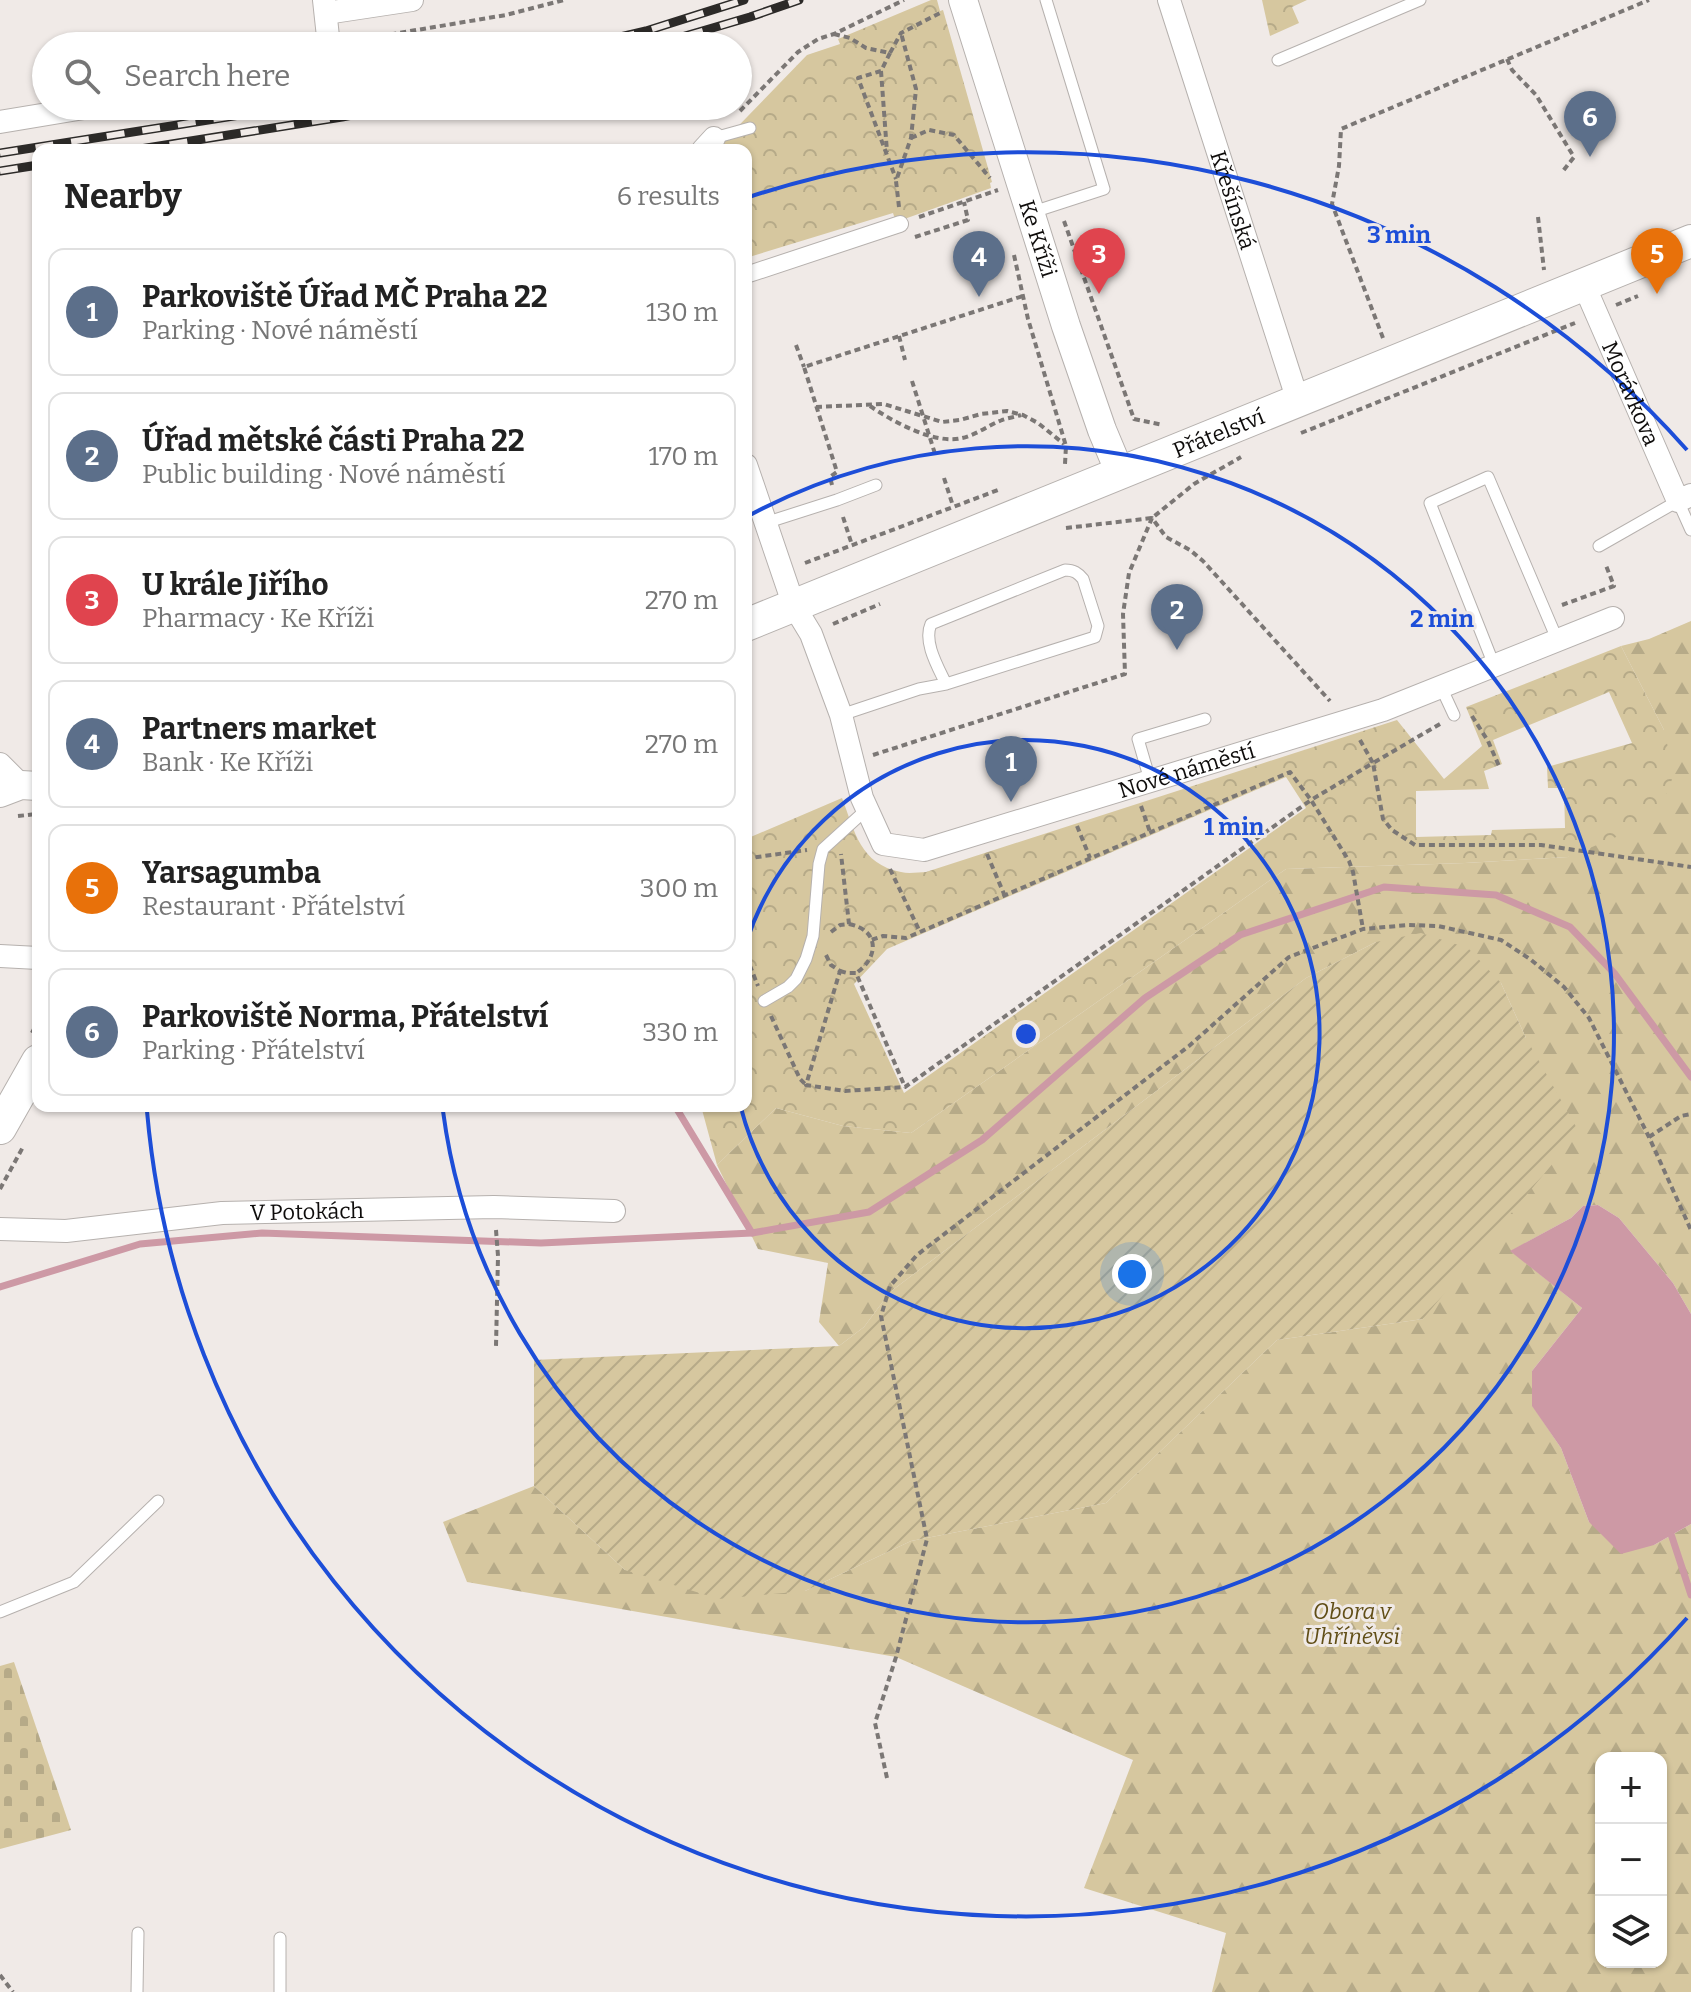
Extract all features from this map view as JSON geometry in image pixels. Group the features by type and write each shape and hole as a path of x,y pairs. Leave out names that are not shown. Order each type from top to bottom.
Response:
{"main road":[{"name":"Přátelství","path":"752,623 1298,401 1590,299 1691,241"},
{"path":"0,1128 32,1072"}],"street":[{"path":"328,32 325,7 412,0"},
{"name":"Křešínská","path":"1169,0 1298,401"},
{"name":"Ke Kříži","path":"955,5 1030,213 1102,430 1120,473"},
{"path":"0,122 32,117"},
{"path":"752,273 900,224"},
{"name":"Morávkova","path":"1590,299 1684,498"},
{"name":"Nové náměstí","path":"752,483 794,606 811,634 841,715 862,798 883,844 924,850 1383,710 1613,618"},
{"path":"0,764 20,788"},
{"path":"0,956 32,958"},
{"name":"V Potokách","path":"0,1229 66,1231 222,1213 494,1207 614,1211"}],"lane":[{"path":"1030,213 1104,189 1046,0"},
{"path":"1278,60 1420,0"},
{"path":"708,144 750,128"},
{"path":"1494,665 1430,503 1488,477 1557,639"},
{"path":"765,523 876,485"},
{"path":"1599,546 1684,498 1691,530"},
{"path":"841,715 919,689 946,684 1095,637 1098,626 1083,579 1072,570 1065,570 931,624 928,636 946,684"},
{"path":"1441,687 1454,715"},
{"path":"1150,780 1138,739 1205,719"},
{"path":"764,1001 796,979 806,959 813,936 819,864 824,848 867,809"},
{"path":"0,1612 74,1582 158,1501"},
{"path":"137,1992 138,1933"},
{"path":"280,1938 280,1992"}],"path":[{"path":"406,32 506,15 564,0"},
{"path":"752,99 798,52 818,39 903,0"},
{"path":"1383,339 1332,204 1339,166 1341,129 1649,0"},
{"path":"887,157 881,71 901,33 955,5"},
{"path":"896,181 911,138 916,89 901,33"},
{"path":"834,34 850,38 866,48 890,53"},
{"path":"1507,59 1512,70 1536,95 1574,157 1563,171"},
{"path":"881,71 858,78 896,181 900,224 1000,189"},
{"path":"708,144 731,120"},
{"path":"911,138 929,130 954,135 990,179"},
{"path":"1298,434 1590,299 1650,290"},
{"path":"804,367 1023,296"},
{"path":"899,336 905,360"},
{"path":"796,345 837,472 830,477 834,491"},
{"path":"912,381 936,457"},
{"path":"816,407 884,404 942,422 1007,411 1023,415 1066,446 1065,464 1056,471"},
{"path":"869,405 929,436 948,439 963,438 1003,420 1023,415"},
{"path":"1134,419 1174,428"},
{"path":"869,756 1125,674 1123,614 1129,573 1152,518 1194,484 1241,457"},
{"path":"944,478 953,506"},
{"path":"782,572 1007,487"},
{"path":"841,512 852,545"},
{"path":"1054,533 1068,527 1152,518"},
{"path":"752,971 800,1079 806,1085 845,1091 905,1087 1311,800 1373,763 1348,720 1203,561 1166,537 1152,518"},
{"path":"811,634 887,600"},
{"path":"1466,707 1488,741 1499,766"},
{"path":"871,940 883,936 906,938 1290,772 1349,861 1363,929"},
{"path":"1139,800 1150,832"},
{"path":"1074,820 1090,858"},
{"path":"839,834 849,924"},
{"path":"1431,845 1541,845 1691,867"},
{"path":"752,858 824,848"},
{"path":"985,849 1005,895"},
{"path":"887,862 920,932"},
{"path":"825,949 831,965 847,973 856,973 869,961 873,950 868,932 849,924 832,930 827,938"},
{"path":"887,1778 875,1723 927,1539 881,1316 890,1286 917,1255 1189,1046 1289,957 1363,929 1408,925 1438,926 1501,940 1530,959 1564,987 1589,1018 1649,1137 1691,1230"},
{"path":"806,1085 840,971"},
{"path":"856,973 905,1087"},
{"path":"1649,1137 1681,1116 1691,1114"},
{"path":"496,1346 498,1256"},
{"path":"0,1975 13,1992"}],"green space":[{"path":"937,0 940,11 943,10 992,182 991,188 896,222 893,213 752,256 752,144 721,144 744,120 752,120 752,112 807,55 840,44 838,39"},
{"path":"1262,0 1307,0 1292,7 1299,23 1270,36"},
{"name":"Obora v Uhříněvsi","path":"1691,621 1691,1314 1673,1283 1619,1218 1598,1205 1583,1206 1571,1218 1511,1251 1582,1308 1532,1371 1532,1405 1561,1448 1589,1522 1654,1545 1691,1524 1691,1992 1212,1992 1226,1933 1084,1888 1133,1760 896,1657 467,1582 443,1522 534,1486 625,1570 805,1591 911,1541 1106,1503 1277,1340 1423,1319 1526,1038 1501,983 1376,942 1306,978 890,1292 864,1327 839,1346 819,1322 828,1263 758,1249 717,1165 776,1108 843,1126 911,1133 1286,869 1568,857 1664,730 1621,646 1649,639"},
{"path":"1621,646 1664,730 1674,774 1657,820 1568,857 1286,869 911,1133 843,1126 776,1108 717,1165 703,1112 752,1112 752,836 842,798 861,845 876,862 901,872 926,872 1397,720 1444,779 1482,746 1466,707","holes":["1609,692 1632,743 1547,767 1548,788 1564,788 1565,828 1492,830 1491,835 1416,837 1416,791 1489,789 1484,771 1502,764 1493,740","1286,777 1306,808 904,1093 854,984 887,949"]},
{"path":"1421,933 1468,948 1501,983 1526,1038 1579,1132 1423,1319 1277,1340 1106,1503 911,1541 805,1591 719,1599 625,1570 534,1486 534,1360 839,1346 864,1327 890,1292 1306,978 1376,942"},
{"path":"14,1662 71,1830 0,1849 0,1666"}],"shaded area":[{"path":"1598,1205 1619,1218 1673,1283 1691,1314 1691,1524 1654,1545 1621,1554 1589,1522 1561,1448 1532,1406 1532,1371 1582,1308 1510,1251 1571,1218 1583,1206"}],"waterway":[{"path":"679,1112 752,1233 869,1212 982,1140 1145,998 1240,935 1384,887 1496,895 1570,927 1615,974 1691,1077"},
{"path":"0,1287 140,1244 262,1233 541,1243 752,1233"},
{"path":"1671,1534 1691,1595"}],"railway":[{"path":"642,32 744,0"},
{"path":"699,32 799,0"},
{"path":"57,144 209,120"},
{"path":"172,144 323,120"},
{"path":"0,153 32,148"},
{"path":"0,171 32,166"}],"place":[{"name":"Parkoviště Norma, Přátelství","path":"1590,157"},
{"name":"U krále Jiřího","path":"1099,294"},
{"name":"Yarsagumba","path":"1657,294"},
{"name":"Partners market","path":"979,297"},
{"name":"Úřad mětské části Praha 22","path":"1177,650"},
{"name":"Parkoviště Úřad MČ Praha 22","path":"1011,802"}]}
